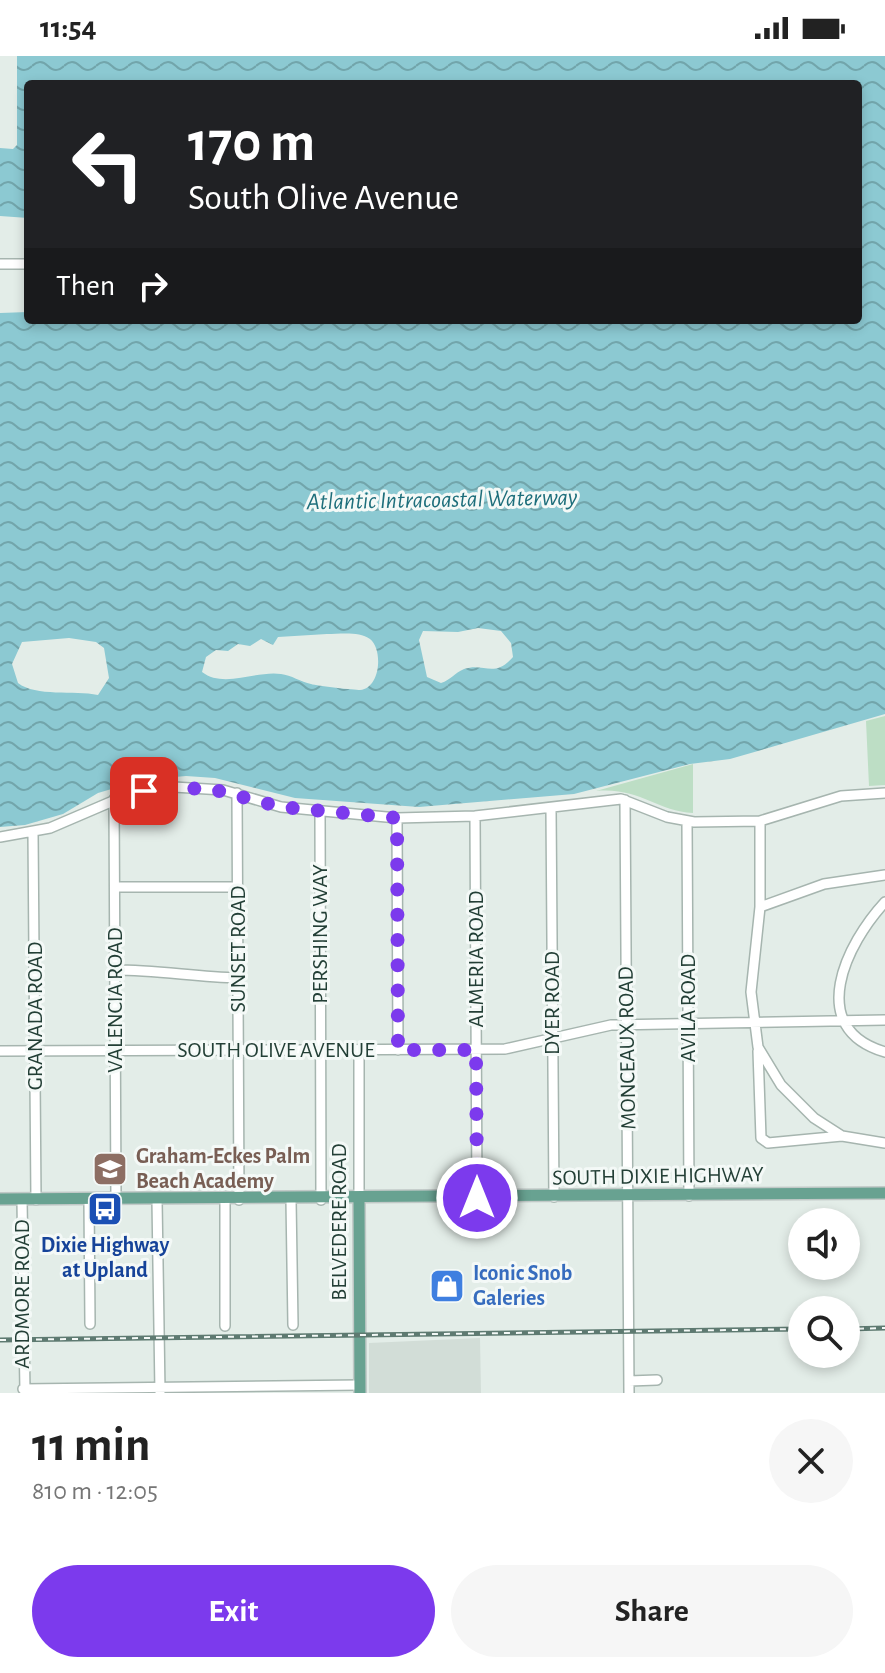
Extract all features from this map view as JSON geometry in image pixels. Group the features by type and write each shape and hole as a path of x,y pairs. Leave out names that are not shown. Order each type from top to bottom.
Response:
{"main road":[{"name":"SOUTH DIXIE HIGHWAY","path":"0,1199 359,1200 885,1193"},
{"name":"BELVEDERE ROAD","path":"359,1200 360,1389"}],"street":[{"path":"0,264 24,264"},
{"path":"0,837 33,832 114,799 174,787 237,793 281,807 397,818 475,816 551,809 600,800 625,800 687,821 760,821 841,796 885,793"},
{"name":"SUNSET ROAD","path":"237,793 239,1200"},
{"name":"VALENCIA ROAD","path":"114,799 116,1200"},
{"name":"MONCEAUX ROAD","path":"625,800 629,1393"},
{"name":"DYER ROAD","path":"551,809 554,1197"},
{"name":"PERSHING WAY","path":"320,811 321,1200"},
{"name":"ALMERIA ROAD","path":"475,816 477,1198"},
{"path":"397,818 398,1050"},
{"name":"AVILA ROAD","path":"687,821 689,1196"},
{"path":"760,821 760,907 751,973 753,1022 758,1047 761,1138 768,1143 842,1136 885,1143"},
{"name":"GRANADA ROAD","path":"33,832 36,1200"},
{"path":"760,907 824,884 885,875"},
{"path":"115,887 237,887"},
{"path":"885,902 861,929 846,957 840,983 845,1020 862,1041 885,1052"},
{"path":"115,970 161,970 189,978 238,978"},
{"name":"SOUTH OLIVE AVENUE","path":"0,1051 476,1050 515,1048 588,1028 626,1023 885,1020"},
{"path":"758,1047 792,1097 842,1136"},
{"name":"BELVEDERE ROAD","path":"359,1050 359,1200"},
{"name":"ARDMORE ROAD","path":"22,1200 23,1392"},
{"path":"89,1200 90,1324"},
{"path":"157,1200 158,1391"},
{"path":"225,1200 225,1326"},
{"path":"291,1200 293,1325"},
{"path":"629,1381 657,1380"},
{"path":"23,1392 360,1389"}],"shaded area":[{"path":"480,1338 481,1393 369,1393 369,1343"}],"green space":[{"path":"885,716 885,785 869,786 866,721"},
{"path":"693,764 693,813 668,808 624,792 596,791"}],"water":[{"name":"Atlantic Intracoastal Waterway","path":"17,56 885,56 885,714 730,759 690,764 574,794 419,807 295,798 215,778 186,776 142,780 98,793 63,814 25,825 0,827 0,313 24,312 24,324 862,324 862,80 24,80 24,218 0,216 0,148 13,149 17,145","holes":["478,628 501,631 511,643 513,657 506,664 494,669 464,669 441,683 427,677 419,640 423,631 458,632","343,633 366,636 374,644 378,668 367,688 315,685 272,673 220,679 202,672 206,657 216,650 228,651 238,644 250,646 261,639 273,645 278,637","69,638 96,642 104,648 109,678 98,695 45,692 18,683 12,664 22,642"]}],"railway":[{"path":"860,1329 885,1328"},
{"path":"0,1340 788,1329"}],"place":[{"name":"Graham-Eckes Palm Beach Academy","path":"110,1169"},
{"name":"Dixie Highway at Upland","path":"105,1209"},
{"name":"Iconic Snob Galeries","path":"447,1286"}],"route":[{"path":"144,791 191,786 237,793 281,807 397,818 398,1050 476,1050 477,1198"}]}
